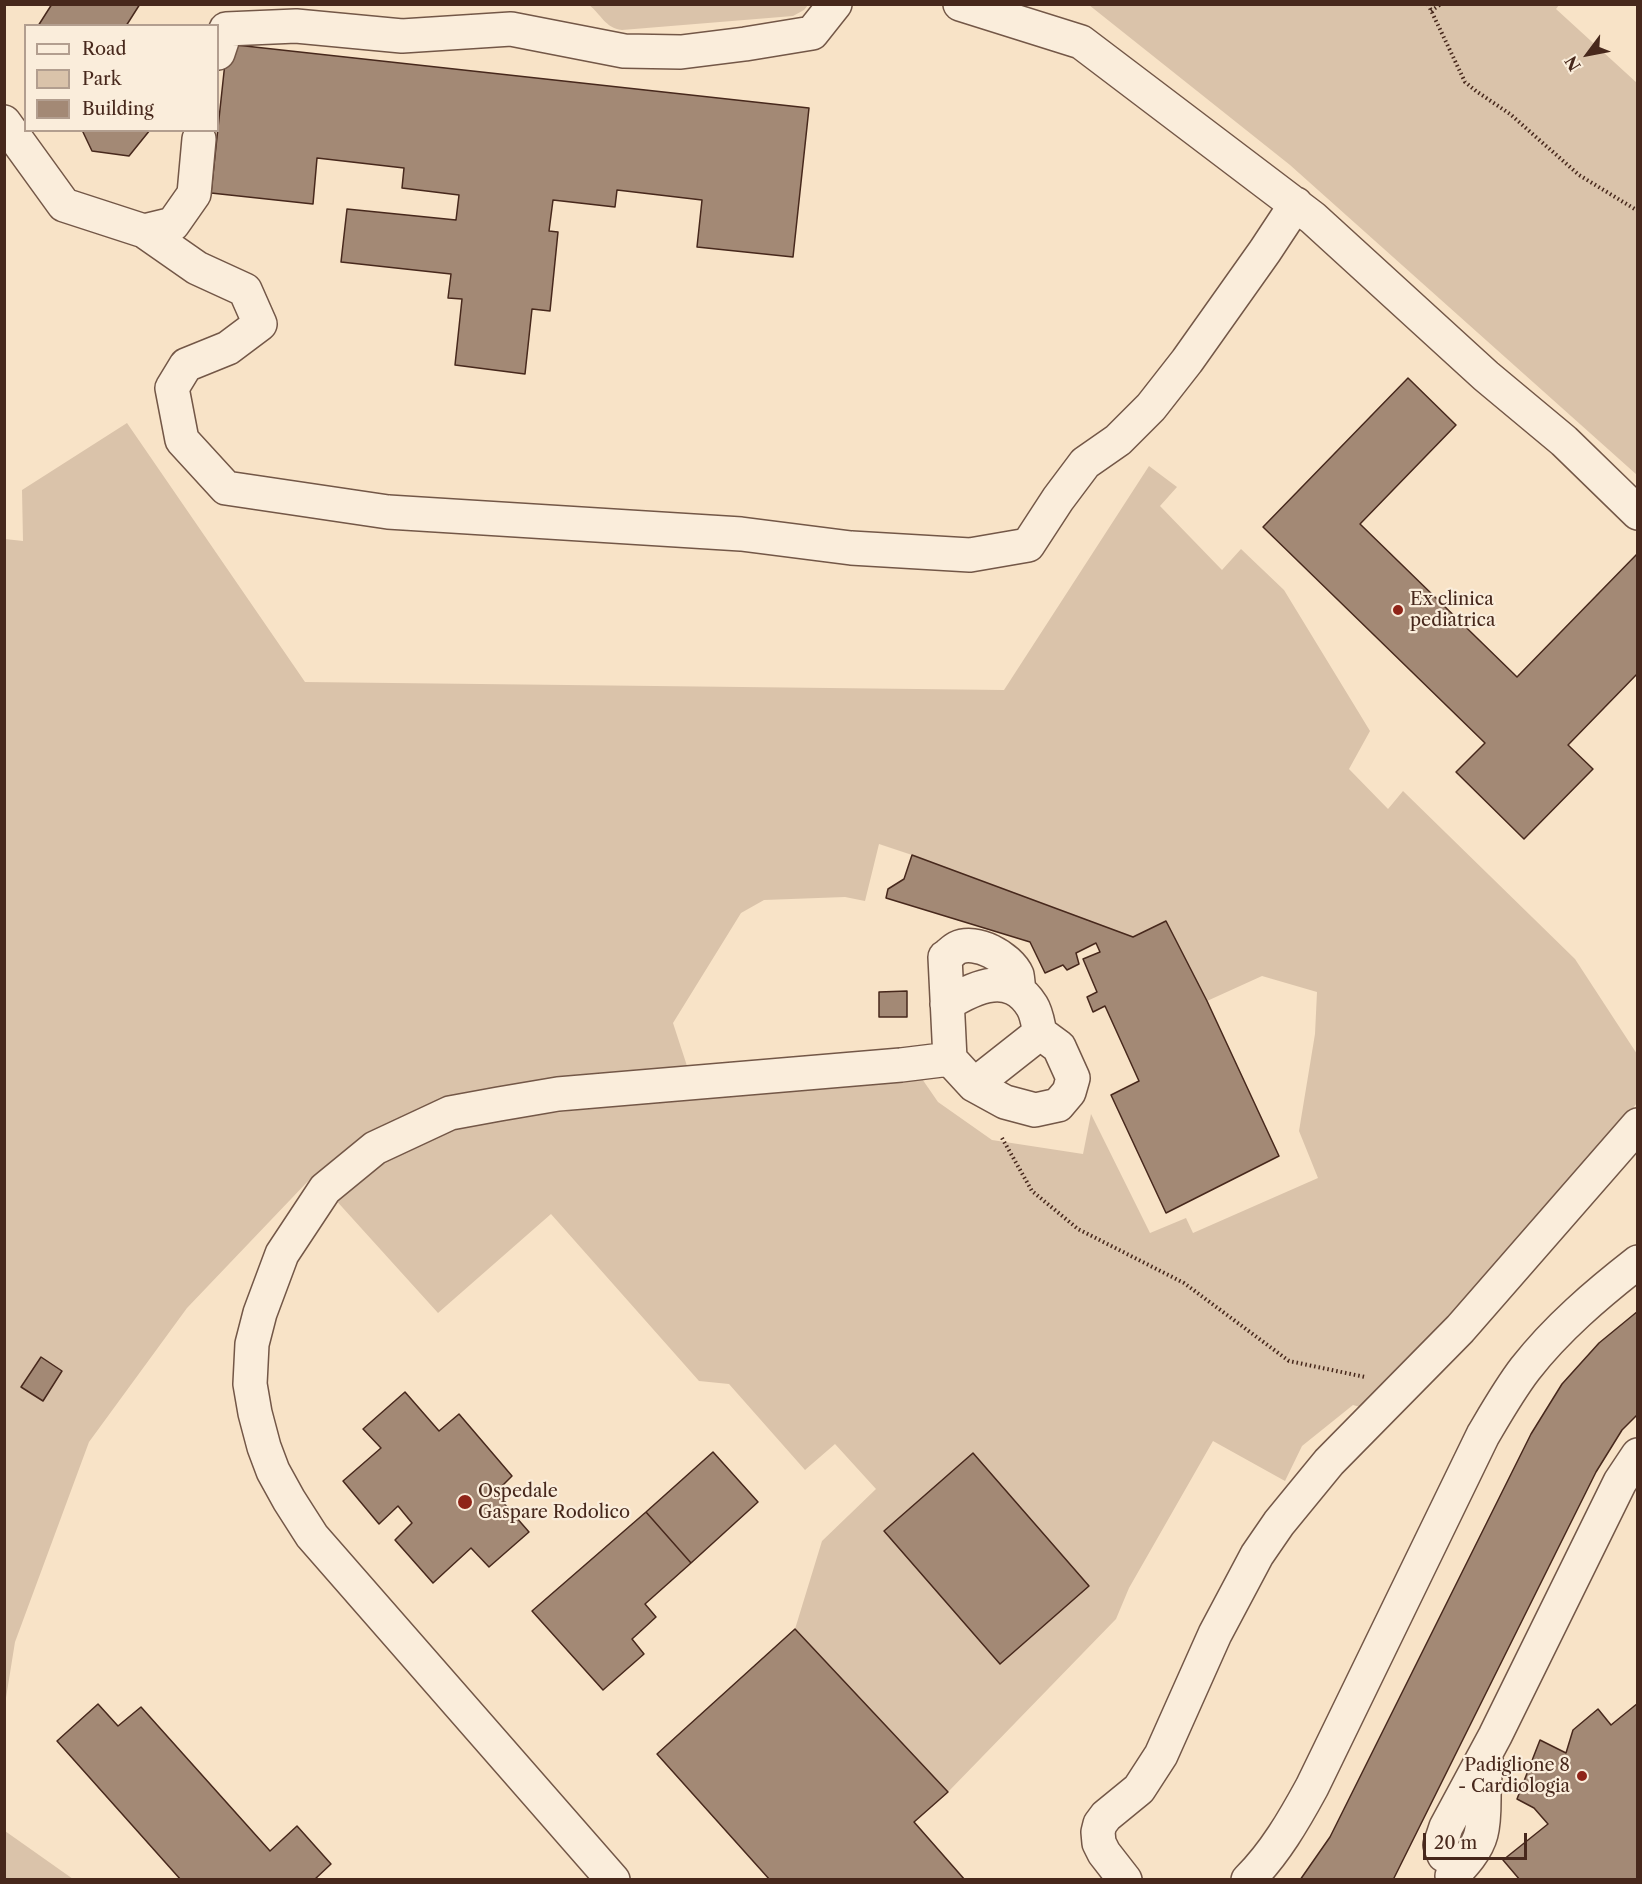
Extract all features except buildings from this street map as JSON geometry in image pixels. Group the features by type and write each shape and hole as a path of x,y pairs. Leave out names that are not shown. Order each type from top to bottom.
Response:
{"lane":[{"path":"219,50 226,29 296,26 351,18 402,36 511,29 624,51 681,52 812,33 835,4"},
{"path":"960,4 1082,42 1296,204 1486,376 1564,441 1638,513"},
{"path":"4,122 63,205 144,231 197,268 245,290 260,324 228,348 186,365 172,388 182,440 226,488 388,512 741,534 851,548 970,555 1028,545 1085,463 1118,440 1151,407 1187,361 1296,204"},
{"path":"144,231 173,224 194,194 199,139"},
{"path":"976,946 1010,964 1017,976 1019,990 1033,1008 1040,1033 1059,1047 1073,1078 1069,1092 1058,1105 1035,1110 1005,1102 974,1085 950,1059 947,1004 945,957 958,948 976,946"},
{"path":"947,1004 970,990 1002,984 1019,990"},
{"path":"974,1085 1040,1033"},
{"path":"613,1880 312,1536 273,1471 255,1413 250,1384 252,1344 260,1313 282,1254 325,1189 375,1148 450,1113 558,1094 950,1059"},
{"path":"1120,1874 1099,1844 1100,1824 1106,1816 1139,1789 1161,1755 1215,1634 1257,1556 1279,1523 1329,1462 1460,1329 1638,1125"},
{"path":"1248,1880 1261,1867 1278,1843 1312,1787 1483,1435 1501,1404 1525,1370 1573,1317 1638,1262"},
{"path":"1457,1869 1454,1861 1444,1855 1440,1845 1446,1827 1495,1736 1620,1482 1638,1455"}],"path":[{"path":"1428,4 1465,82 1510,114 1579,175 1638,211"},
{"path":"1431,11 1442,4"},
{"path":"997,1128 1032,1191 1078,1229 1184,1283 1289,1361 1404,1384"}],"green space":[{"path":"589,5 808,5 793,16 622,30 607,24"},
{"path":"1089,5 1559,5 1556,9 1637,83 1637,475 1290,165"},
{"path":"127,423 305,682 1004,690 1149,466 1177,487 1160,506 1222,570 1241,549 1284,590 1370,731 1349,769 1388,809 1403,791 1575,959 1637,1054 1637,1103 1542,1217 1367,1409 1353,1405 1302,1446 1285,1481 1213,1441 1129,1588 1116,1619 948,1792 795,1629 822,1541 876,1489 835,1444 805,1470 729,1384 699,1381 551,1214 438,1313 333,1197 381,1160 454,1126 699,1094 918,1073 938,1102 992,1140 1083,1154 1091,1114 1150,1233 1186,1218 1193,1233 1318,1178 1299,1131 1315,1034 1317,992 1262,976 1207,1001 1166,921 1133,937 879,844 865,901 845,897 764,900 741,913 673,1023 688,1069 445,1099 367,1133 312,1177 187,1308 89,1442 15,1642 5,1704 5,539 23,541 22,490"},
{"path":"5,1831 73,1879 5,1879"}],"place":[{"name":"Ex clinica pediatrica","path":"1398,610"},
{"name":"Ospedale Gaspare Rodolico","path":"465,1502"},
{"name":"Padiglione 8 - Cardiologia","path":"1582,1776"}]}
